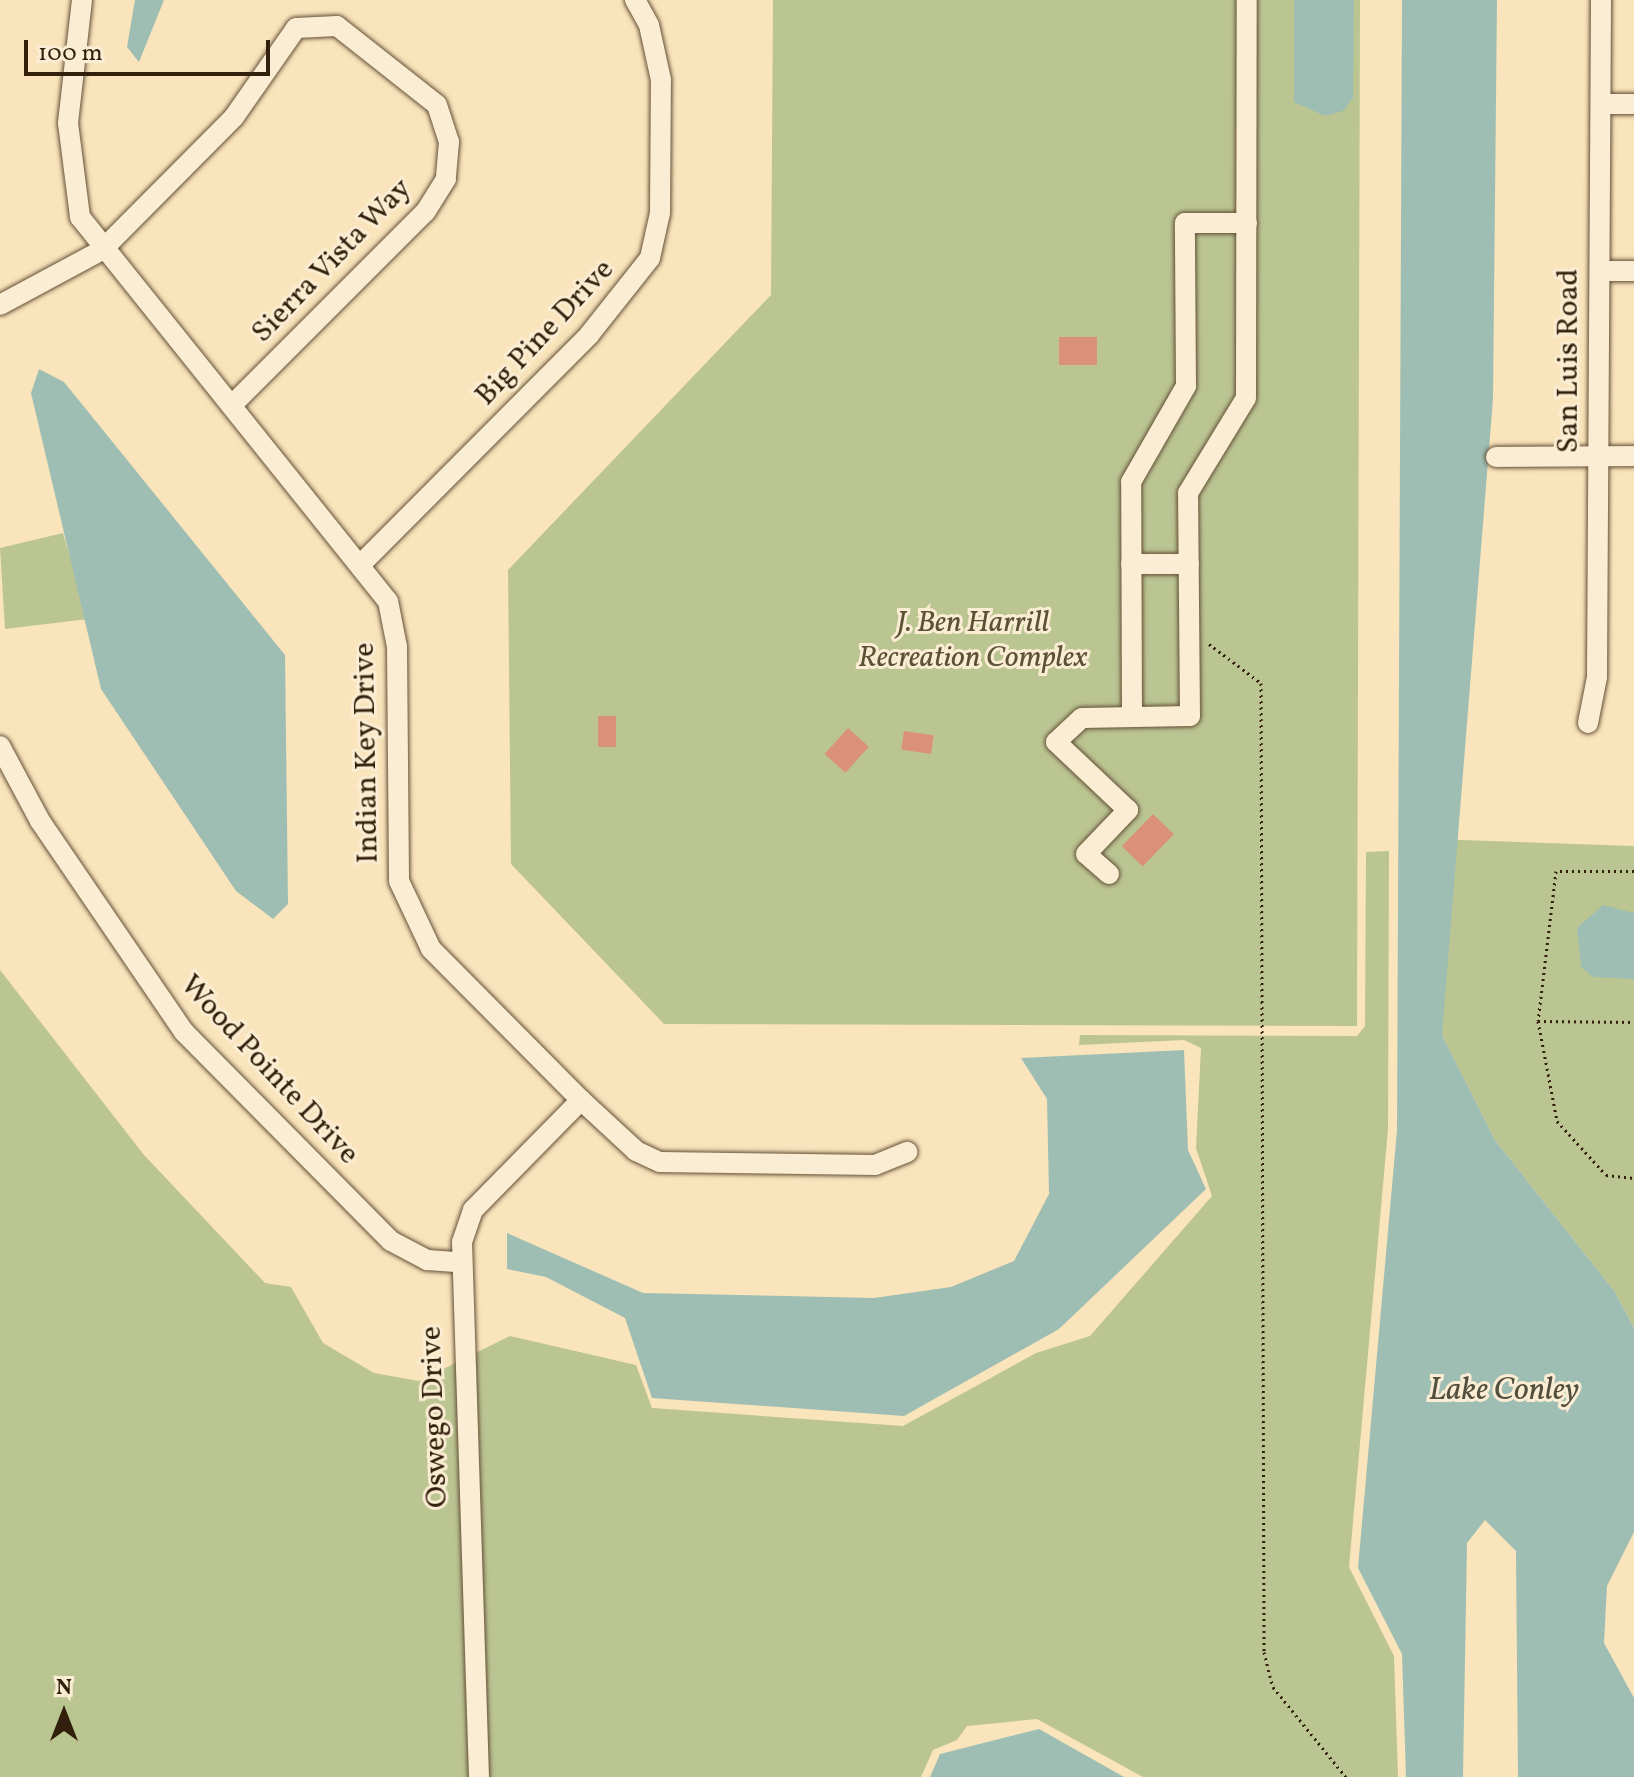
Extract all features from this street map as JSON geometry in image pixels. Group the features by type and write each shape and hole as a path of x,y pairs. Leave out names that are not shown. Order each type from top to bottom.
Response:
{"street":[{"name":"Indian Key Drive","path":"82,0 68,163 80,217 102,250 360,565 395,620 404,901 431,949 636,1151 679,1166 875,1165 907,1152"},
{"name":"Big Pine Drive","path":"360,565 626,297 650,258 660,213 661,80 649,25 635,0"},
{"path":"1109,874 1086,854 1128,810 1056,742 1082,718 1190,716 1188,493 1246,398 1247,0"},
{"name":"San Luis Road","path":"1588,723 1597,677 1601,0"},
{"name":"Sierra Vista Way","path":"0,305 102,250 234,117 296,28 337,26 426,90 449,142 439,196 231,406"},
{"path":"1601,104 1634,104"},
{"path":"1132,717 1131,482 1186,386 1185,223 1247,223"},
{"path":"1600,271 1634,271"},
{"path":"1496,457 1634,456"},
{"path":"1131,564 1189,564"},
{"name":"Wood Pointe Drive","path":"0,746 40,821 184,1032 391,1241 427,1260 459,1262"},
{"name":"Oswego Drive","path":"479,1777 459,1262 473,1210 581,1100"}],"path":[{"path":"1189,633 1239,660 1261,683 1264,1652 1273,1687 1346,1777"},
{"path":"1634,871 1556,871 1538,1021 1557,1121 1606,1175 1634,1178"},
{"path":"1538,1021 1634,1022"}],"green space":[{"name":"J. Ben Harrill Recreation Complex","path":"773,0 1360,0 1357,1026 664,1024 511,864 508,570 771,295"},
{"path":"63,533 88,619 5,629 0,548"},
{"path":"1434,839 1634,846 1634,1328 1615,1292 1495,1140 1442,1035"},
{"path":"1389,851 1388,1129 1349,1567 1394,1656 1398,1777 1143,1777 1037,1719 967,1726 957,1740 933,1750 921,1777 0,1777 0,970 144,1155 265,1283 291,1287 323,1343 374,1373 419,1381 510,1336 636,1365 652,1408 903,1426 1036,1353 1090,1336 1212,1196 1196,1148 1201,1048 1184,1040 1079,1045 1080,1035 1357,1036 1365,1026 1366,852"}],"water":[{"path":"135,0 164,0 139,62 127,47"},
{"path":"1294,0 1354,0 1353,98 1343,111 1325,116 1294,102"},
{"name":"Lake Conley","path":"1402,0 1497,0 1493,399 1442,1035 1495,1140 1615,1292 1634,1328 1634,1532 1607,1586 1604,1643 1634,1698 1634,1777 1518,1777 1516,1551 1485,1520 1467,1543 1463,1777 1406,1777 1402,1654 1358,1568 1397,1130"},
{"path":"39,369 64,382 285,655 288,904 273,919 236,891 101,689 31,393"},
{"path":"1603,905 1634,913 1634,979 1593,977 1581,967 1577,928"},
{"path":"1184,1050 1188,1150 1206,1189 1059,1329 904,1416 652,1398 625,1318 546,1277 507,1269 507,1233 643,1293 874,1298 951,1287 1014,1261 1049,1194 1047,1099 1021,1058"},
{"path":"1039,1729 1124,1777 930,1777 940,1754"}],"building":[{"path":"1059,337 1097,337 1097,365 1059,365"},
{"path":"598,716 616,716 616,747 598,747"},
{"path":"848,728 869,747 845,773 825,754"},
{"path":"904,731 934,735 931,754 901,750"},
{"path":"1153,814 1174,834 1143,867 1122,846"}]}
